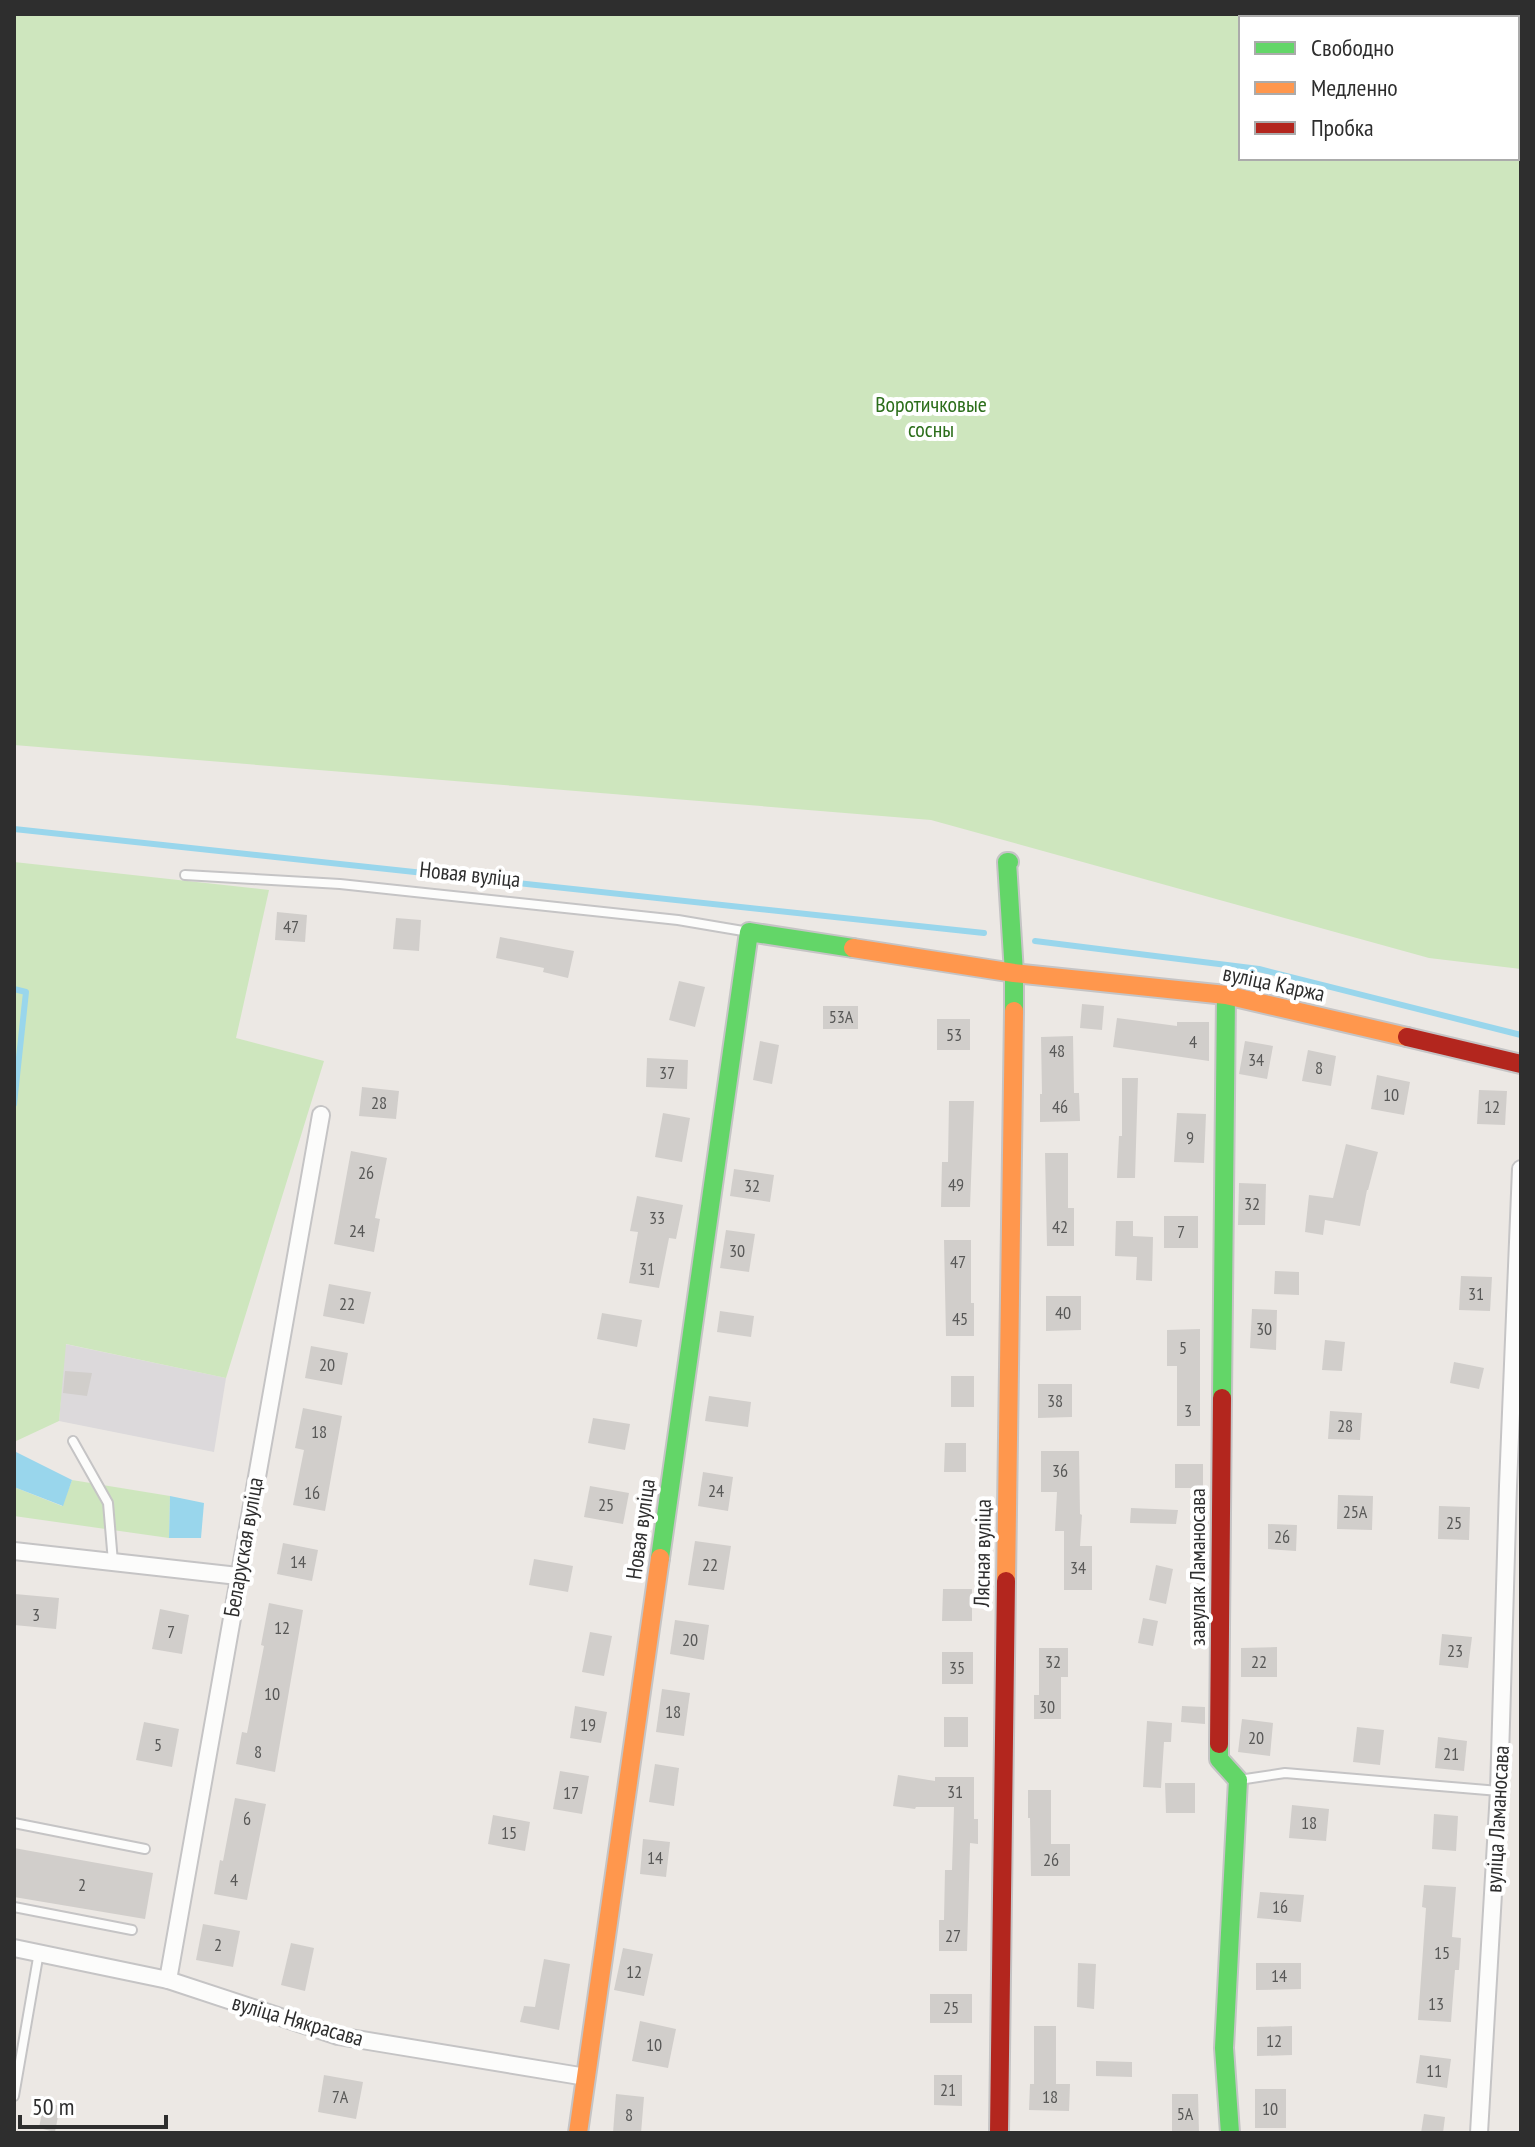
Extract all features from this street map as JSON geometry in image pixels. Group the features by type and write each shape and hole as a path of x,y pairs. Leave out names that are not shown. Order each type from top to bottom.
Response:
{"street":[{"name":"Лясная вуліца","path":"999,2133 1014,973 1009,862"},
{"name":"Новая вуліца","path":"578,2133 749,932 1014,973"},
{"name":"вуліца Каржа","path":"1014,973 1226,995 1521,1064"},
{"name":"завулак Ламаносава","path":"1226,995 1219,1759 1238,1780"},
{"name":"Беларуская вуліца","path":"168,1980 321,1115"},
{"name":"вуліца Ламаносава","path":"1479,2133 1514,1487 1521,1169"},
{"path":"14,1551 238,1576"},
{"path":"1230,2133 1224,2048 1238,1780"},
{"name":"вуліца Някрасава","path":"14,1948 168,1980 338,2036 586,2077"}],"lane":[{"name":"Новая вуліца","path":"185,875 340,884 678,920 749,932"},
{"path":"73,1441 108,1503 113,1563"},
{"path":"1238,1780 1285,1773 1499,1791"},
{"path":"14,1823 145,1849"},
{"path":"14,1907 132,1930"},
{"path":"14,2096 39,1952"}],"shaded area":[{"path":"65,1344 226,1378 214,1452 59,1421"}],"green space":[{"name":"Воротичковые сосны","path":"14,14 1521,14 1521,969 1429,958 931,820 14,745"},
{"path":"14,862 269,890 236,1038 324,1061 226,1378 66,1344 59,1421 14,1442"},
{"path":"72,1480 170,1496 169,1538 14,1516 14,1487 62,1506"}],"water":[{"path":"14,1451 72,1480 63,1506 14,1487"},
{"path":"170,1496 204,1503 201,1538 169,1538"}],"building":[{"path":"277,912 307,915 305,942 275,940"},
{"path":"396,918 421,920 419,951 393,949"},
{"path":"500,937 574,951 568,978 543,972 544,968 496,958"},
{"path":"679,981 705,987 695,1027 669,1020"},
{"path":"1082,1004 1104,1006 1102,1030 1080,1028"},
{"path":"823,1006 858,1006 858,1029 823,1029"},
{"path":"1117,1018 1177,1026 1177,1022 1209,1022 1209,1061 1113,1047"},
{"path":"937,1019 970,1019 970,1050 937,1050"},
{"path":"1073,1036 1074,1093 1079,1093 1080,1121 1040,1122 1041,1037"},
{"path":"760,1041 779,1045 772,1084 753,1080"},
{"path":"1245,1041 1273,1046 1267,1079 1239,1074"},
{"path":"1308,1050 1336,1056 1331,1086 1302,1081"},
{"path":"647,1058 688,1060 687,1089 646,1087"},
{"path":"1377,1075 1410,1082 1404,1115 1371,1109"},
{"path":"1122,1078 1138,1078 1135,1178 1117,1178 1119,1136 1122,1136"},
{"path":"362,1087 399,1091 396,1119 359,1116"},
{"path":"1479,1090 1507,1091 1505,1125 1477,1124"},
{"path":"949,1101 974,1101 970,1207 941,1207 942,1162 948,1162"},
{"path":"663,1113 690,1118 682,1162 655,1157"},
{"path":"1177,1113 1206,1114 1204,1163 1174,1162"},
{"path":"1346,1144 1378,1152 1360,1226 1325,1220 1323,1235 1305,1232 1309,1195 1333,1198"},
{"path":"351,1151 387,1158 375,1218 380,1219 374,1252 334,1244"},
{"path":"1045,1153 1068,1153 1068,1208 1074,1208 1074,1246 1047,1246"},
{"path":"734,1169 774,1175 770,1202 730,1196"},
{"path":"1239,1183 1266,1184 1265,1225 1238,1225"},
{"path":"637,1196 683,1205 676,1239 669,1238 659,1288 629,1283 638,1232 630,1231"},
{"path":"1164,1216 1198,1216 1198,1248 1164,1248"},
{"path":"1116,1221 1133,1221 1133,1236 1153,1237 1152,1281 1136,1280 1137,1257 1115,1256"},
{"path":"726,1230 755,1234 749,1272 720,1268"},
{"path":"944,1240 971,1240 974,1336 946,1336"},
{"path":"1275,1271 1299,1272 1299,1295 1274,1294"},
{"path":"1461,1276 1492,1277 1490,1311 1459,1310"},
{"path":"329,1284 371,1292 364,1324 323,1316"},
{"path":"1046,1296 1081,1296 1081,1330 1046,1331"},
{"path":"1252,1309 1277,1310 1276,1350 1250,1348"},
{"path":"720,1311 754,1316 751,1337 717,1332"},
{"path":"602,1313 642,1320 637,1347 597,1339"},
{"path":"1200,1329 1200,1426 1177,1426 1177,1366 1167,1366 1167,1330"},
{"path":"1325,1340 1345,1342 1342,1371 1322,1370"},
{"path":"311,1346 348,1353 342,1385 305,1378"},
{"path":"1454,1362 1484,1368 1479,1389 1450,1383"},
{"path":"65,1371 92,1373 87,1396 63,1393"},
{"path":"951,1376 974,1376 974,1407 951,1407"},
{"path":"1038,1384 1072,1384 1072,1417 1038,1418"},
{"path":"709,1396 751,1402 748,1427 705,1421"},
{"path":"303,1408 342,1416 325,1511 293,1505 304,1450 295,1448"},
{"path":"1330,1411 1362,1413 1360,1440 1328,1439"},
{"path":"593,1418 630,1424 625,1450 588,1443"},
{"path":"945,1443 966,1443 966,1472 944,1472"},
{"path":"1041,1451 1079,1451 1080,1546 1092,1546 1092,1590 1064,1590 1064,1531 1055,1531 1057,1492 1041,1492"},
{"path":"1175,1464 1203,1464 1203,1488 1175,1488"},
{"path":"703,1472 733,1477 728,1511 698,1506"},
{"path":"590,1486 629,1493 623,1524 584,1517"},
{"path":"1338,1495 1373,1496 1372,1530 1337,1529"},
{"path":"1439,1506 1470,1507 1469,1540 1438,1539"},
{"path":"1131,1508 1178,1510 1176,1524 1130,1523"},
{"path":"1268,1524 1297,1525 1296,1551 1268,1549"},
{"path":"695,1541 731,1546 724,1590 688,1585"},
{"path":"283,1543 318,1550 312,1581 277,1574"},
{"path":"534,1559 573,1566 568,1592 529,1585"},
{"path":"1156,1565 1173,1569 1166,1604 1149,1600"},
{"path":"943,1589 972,1589 972,1621 942,1621"},
{"path":"15,1594 59,1598 56,1629 14,1625"},
{"path":"269,1603 303,1610 275,1772 236,1764 242,1732 247,1733"},
{"path":"160,1609 189,1615 182,1654 152,1649"},
{"path":"1143,1618 1158,1621 1153,1646 1138,1643"},
{"path":"675,1620 709,1625 704,1660 670,1654"},
{"path":"590,1632 612,1636 604,1676 582,1672"},
{"path":"1442,1634 1472,1637 1468,1668 1439,1665"},
{"path":"1277,1647 1277,1677 1241,1677 1241,1648"},
{"path":"1039,1648 1068,1648 1068,1677 1061,1677 1061,1719 1034,1719 1034,1695 1039,1695"},
{"path":"942,1652 973,1652 973,1684 942,1684"},
{"path":"662,1689 690,1693 684,1736 656,1732"},
{"path":"575,1706 607,1712 601,1743 570,1738"},
{"path":"1182,1706 1205,1707 1205,1724 1181,1722"},
{"path":"944,1717 968,1717 968,1747 944,1747"},
{"path":"1242,1719 1273,1723 1270,1756 1238,1752"},
{"path":"1147,1721 1172,1723 1171,1742 1164,1742 1161,1788 1143,1787"},
{"path":"144,1722 179,1729 172,1767 136,1760"},
{"path":"1357,1727 1384,1730 1380,1765 1353,1762"},
{"path":"1438,1737 1467,1741 1464,1771 1435,1768"},
{"path":"655,1764 679,1768 674,1806 649,1802"},
{"path":"560,1771 589,1776 582,1814 553,1809"},
{"path":"898,1775 935,1781 935,1777 974,1777 974,1819 978,1819 978,1844 970,1843 967,1951 939,1951 939,1920 944,1920 945,1870 952,1870 954,1807 915,1809 893,1806"},
{"path":"1165,1783 1195,1783 1195,1813 1166,1813"},
{"path":"1028,1790 1051,1790 1051,1844 1070,1844 1070,1876 1031,1876"},
{"path":"235,1798 266,1804 247,1900 214,1894"},
{"path":"1292,1805 1329,1809 1326,1841 1289,1838"},
{"path":"1434,1814 1458,1816 1456,1851 1432,1849"},
{"path":"493,1815 530,1822 525,1851 488,1844"},
{"path":"643,1839 670,1842 666,1877 640,1874"},
{"path":"14,1848 153,1873 145,1919 14,1897"},
{"path":"1424,1885 1456,1887 1452,1937 1461,1938 1451,2022 1418,2020 1426,1908 1422,1907"},
{"path":"1260,1892 1304,1895 1301,1922 1257,1918"},
{"path":"203,1924 240,1931 233,1967 196,1960"},
{"path":"291,1943 314,1948 305,1991 281,1985"},
{"path":"623,1948 653,1954 644,1996 614,1990"},
{"path":"544,1959 570,1964 559,2030 520,2022 524,2006 535,2007"},
{"path":"1078,1963 1096,1964 1094,2009 1077,2007"},
{"path":"1256,1963 1301,1963 1301,1989 1256,1990"},
{"path":"930,1994 972,1994 972,2023 930,2023"},
{"path":"640,2021 676,2029 668,2068 632,2061"},
{"path":"1034,2026 1056,2026 1056,2084 1070,2084 1069,2111 1029,2110 1030,2084 1034,2084"},
{"path":"1292,2026 1292,2055 1257,2056 1257,2027"},
{"path":"1420,2055 1451,2059 1447,2088 1416,2083"},
{"path":"1096,2061 1132,2062 1132,2077 1096,2076"},
{"path":"324,2075 363,2082 356,2119 318,2112"},
{"path":"934,2075 962,2075 962,2106 934,2105"},
{"path":"1255,2089 1286,2089 1286,2128 1255,2128"},
{"path":"616,2094 644,2097 641,2133 613,2133"},
{"path":"1172,2094 1198,2094 1199,2133 1172,2133"},
{"path":"44,2102 60,2106 55,2132 39,2128"},
{"path":"1424,2114 1445,2117 1443,2133 1421,2133"}],"waterway":[{"path":"14,829 984,933"},
{"path":"1035,941 1259,969 1521,1035"},
{"path":"14,989 26,992 14,1104"}],"traffic: fast":[{"path":"1009,862 1014,1011"},
{"path":"660,1558 749,932 853,948"},
{"path":"1222,1398 1226,995"},
{"path":"1219,1744 1219,1759 1238,1780 1224,2048 1230,2133"}],"traffic: slow":[{"path":"853,948 1014,973 1226,995 1407,1037"},
{"path":"1006,1581 1014,1011"},
{"path":"578,2133 660,1558"}],"traffic: jam":[{"path":"1407,1037 1521,1064"},
{"path":"1219,1744 1222,1398"},
{"path":"999,2133 1006,1581"}]}
